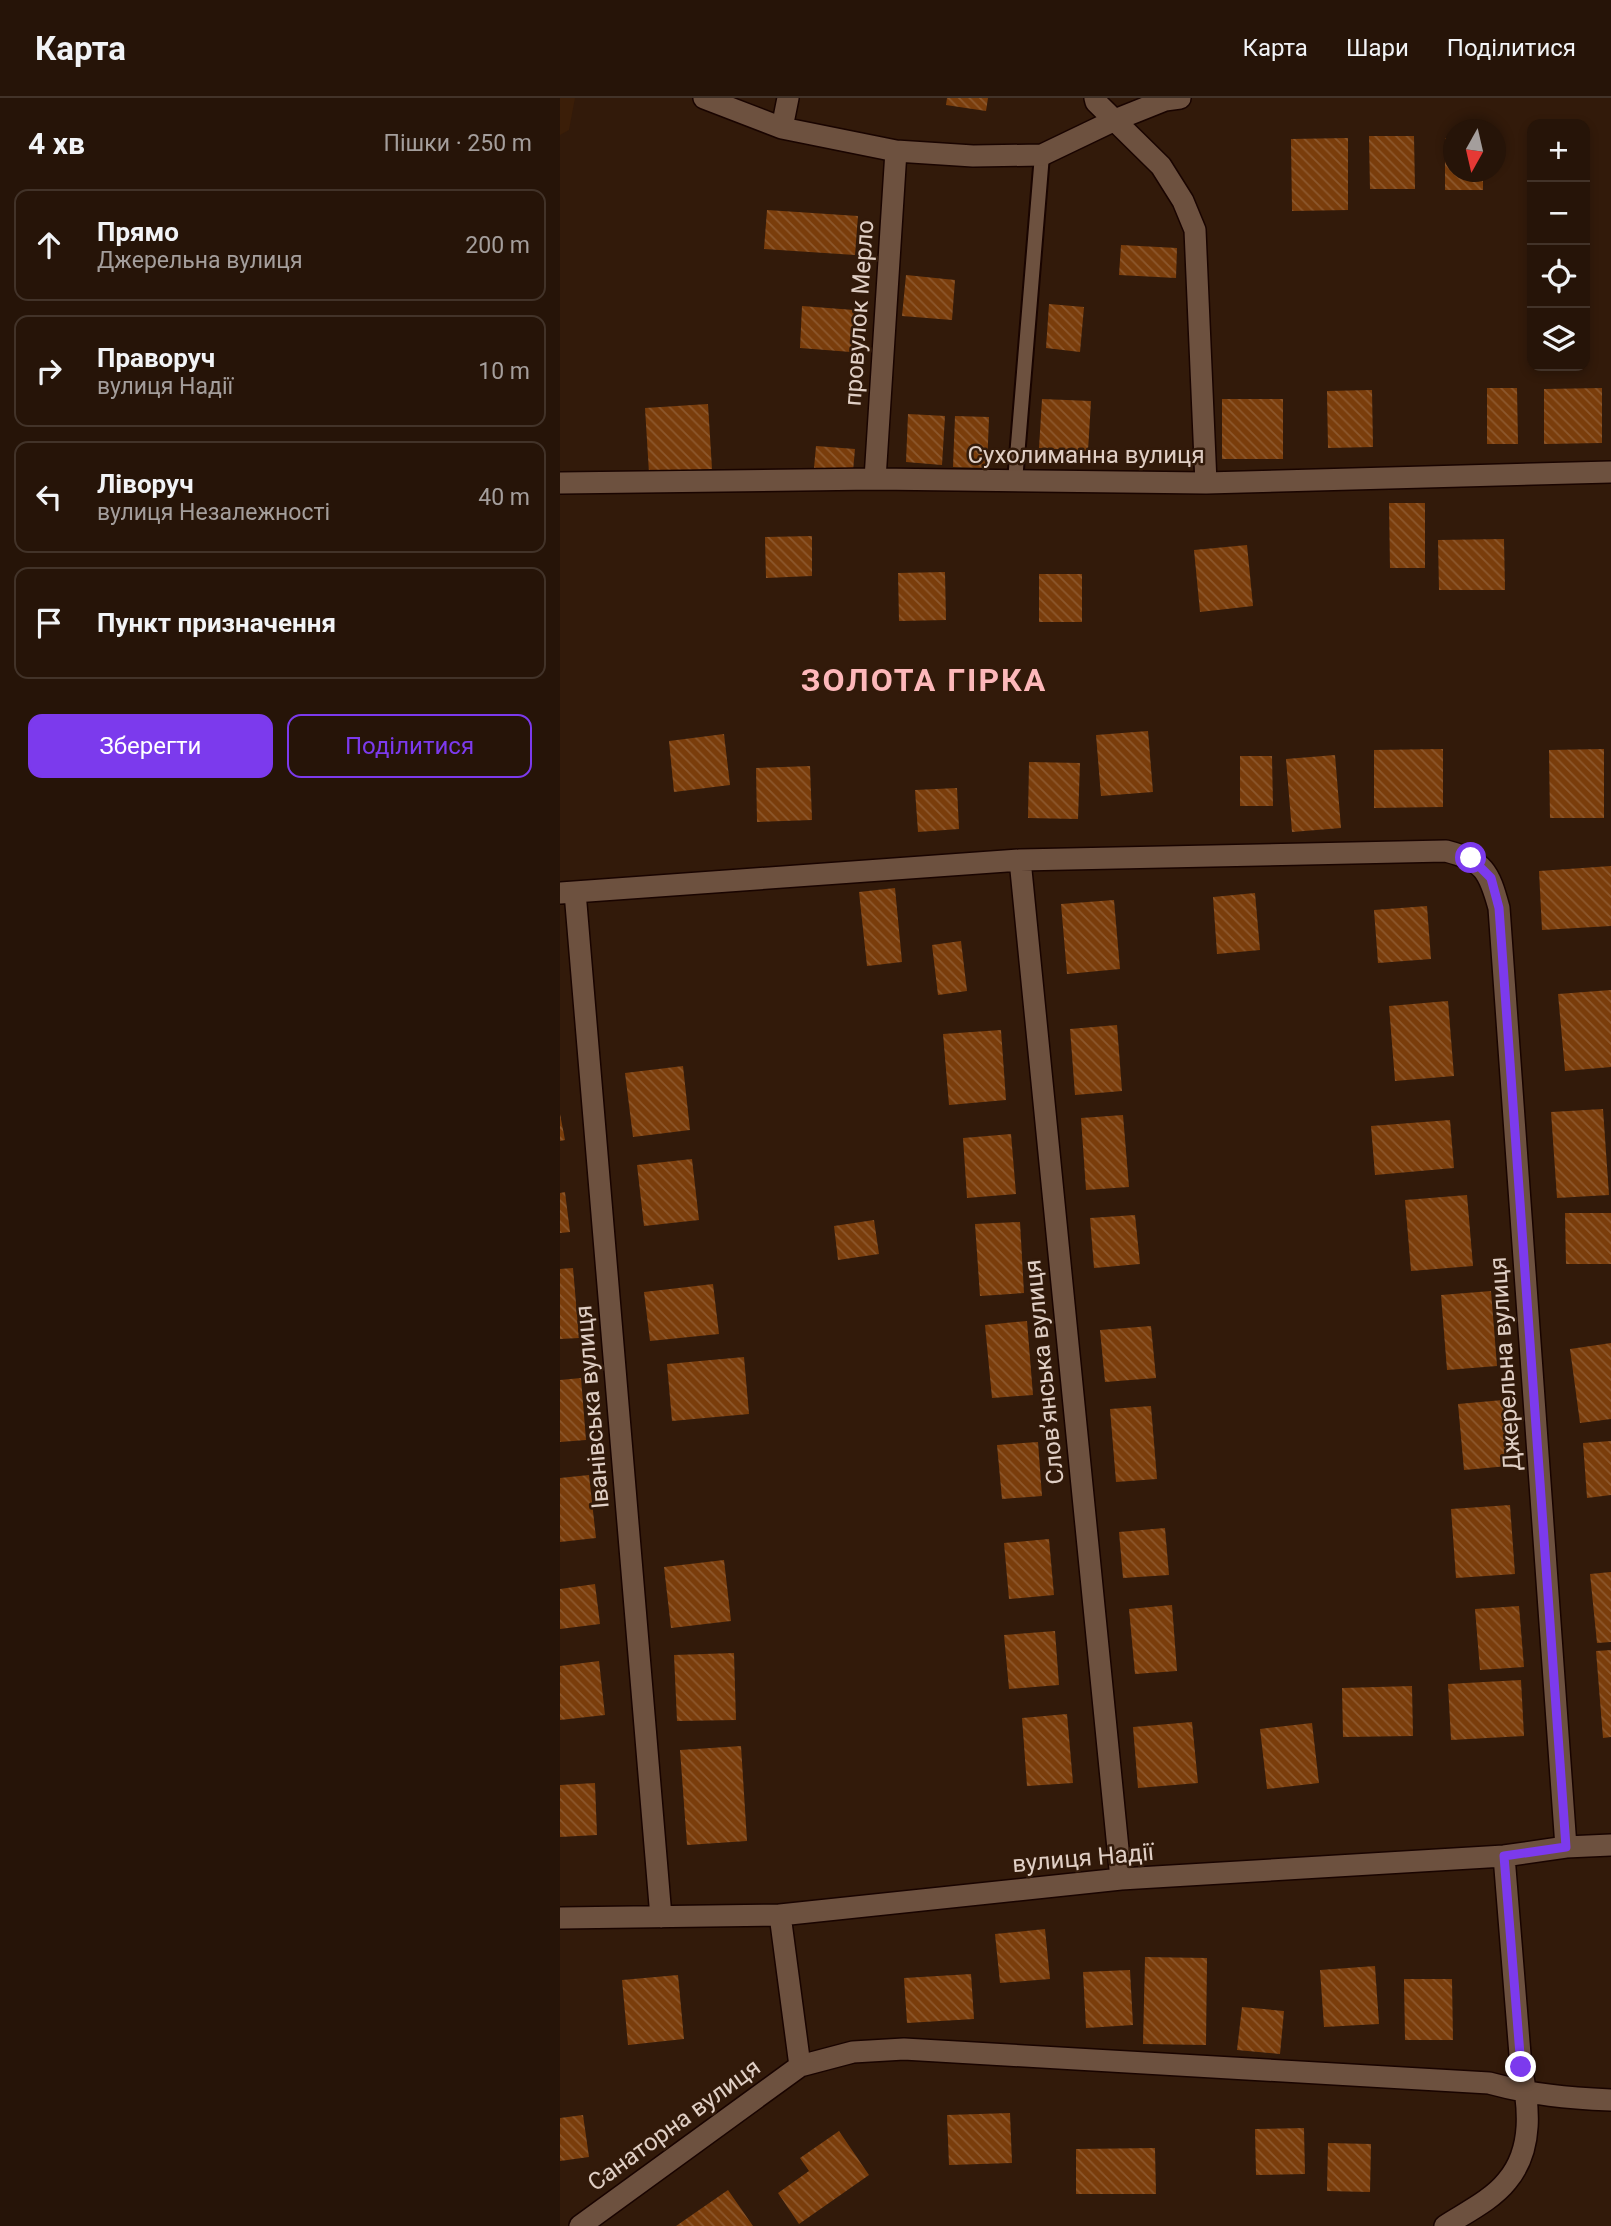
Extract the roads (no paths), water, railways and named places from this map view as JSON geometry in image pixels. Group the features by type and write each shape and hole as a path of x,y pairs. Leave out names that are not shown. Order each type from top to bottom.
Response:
{"street":[{"path":"704,98 782,128 896,151 973,156 1042,155 1115,120 1165,100 1180,98"},
{"path":"782,128 788,98"},
{"path":"1095,98 1161,166 1183,201 1195,230 1206,483"},
{"name":"провулок Мерло","path":"875,479 896,151"},
{"name":"Сухолиманна вулиця","path":"560,483 875,479 1206,483 1611,472"},
{"name":"Джерельна вулиця","path":"1020,860 1446,851 1471,858 1491,878 1499,908 1566,1847"},
{"path":"567,893 1020,860"},
{"name":"Словʼянська вулиця","path":"1020,860 1121,1879"},
{"name":"Іванівська вулиця","path":"567,893 661,1917"},
{"name":"вулиця Надії","path":"560,1918 780,1915 1121,1879 1504,1856 1566,1847 1611,1845"},
{"path":"1446,2226 1507,2182 1522,2157 1526,2140 1527,2094 1521,2067 1504,1856"},
{"path":"780,1915 800,2066 853,2052 904,2049 1489,2083 1527,2094 1611,2100"},
{"name":"Санаторна вулиця","path":"580,2226 800,2066"}],"lane":[{"path":"1015,481 1042,155"}],"district":[{"name":"ЗОЛОТА ГІРКА","path":"924,680"}]}
